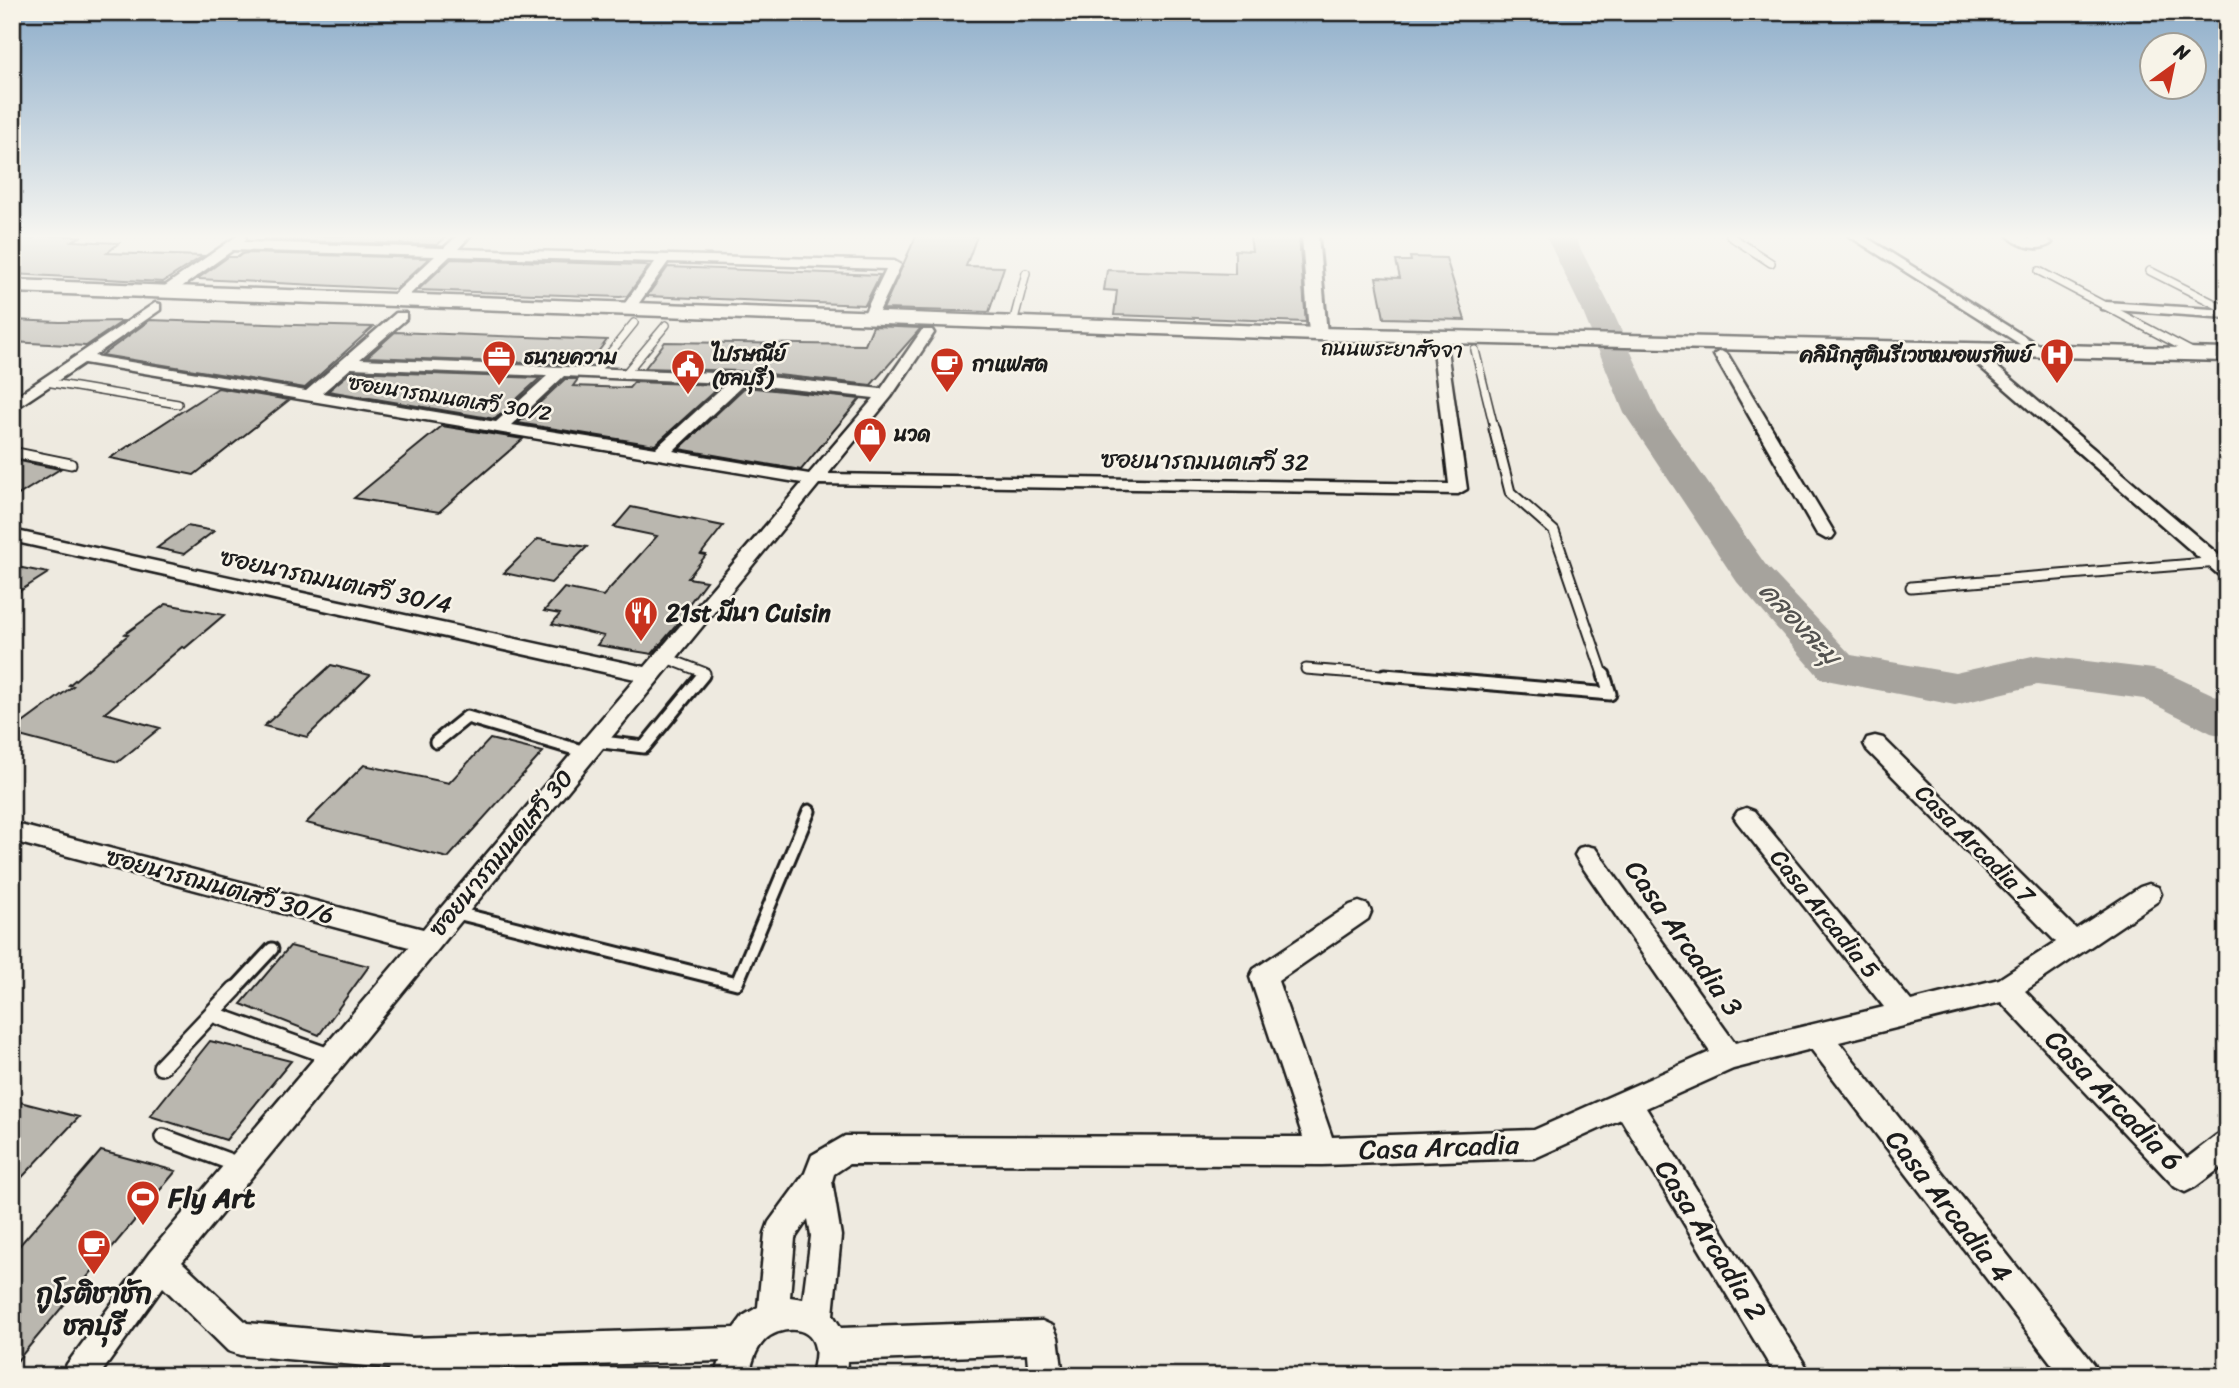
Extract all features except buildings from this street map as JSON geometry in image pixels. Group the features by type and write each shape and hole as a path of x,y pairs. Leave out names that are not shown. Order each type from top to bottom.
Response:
{"main road":[{"name":"ถนนพระยาสัจจา","path":"28,301 114,305 165,302 631,316 869,318 1598,347 2039,350 2227,355"},
{"path":"114,305 121,301"},
{"name":"ถนนพระยาสัจจา","path":"161,301 169,301"},
{"name":"ถนนพระยาสัจจา","path":"285,301 398,309"},
{"name":"ถนนพระยาสัจจา","path":"631,316 666,325 1440,350 1598,347"},
{"name":"ถนนพระยาสัจจา","path":"1646,348 1721,355 2227,368"},
{"path":"2148,353 2165,366"}],"street":[{"path":"309,396 346,363 405,301"},
{"path":"631,316 640,301"},
{"path":"869,318 877,301"},
{"path":"1315,301 1318,334"},
{"path":"1960,301 2039,350"},
{"path":"12,406 165,302"},
{"path":"2106,306 2227,312"},
{"name":"ซอยนารถมนตเสวี 30","path":"79,1376 161,1263 811,479 885,394 927,333"},
{"name":"ซอยนารถมนตเสวี 32","path":"811,479 1458,489 1440,350"},
{"path":"1721,355 1826,534"},
{"name":"ซอยนารถมนตเสวี 30/2","path":"81,358 811,479"},
{"path":"1983,362 2223,566"},
{"path":"346,363 740,379 885,394"},
{"path":"499,428 560,372"},
{"path":"660,454 740,379"},
{"name":"ซอยนารถมนตเสวี 30/4","path":"12,535 656,666"},
{"name":"Casa Arcadia 7","path":"1875,744 2075,943"},
{"name":"Casa Arcadia 5","path":"1746,817 1904,1012"},
{"name":"ซอยนารถมนตเสวี 30/6","path":"12,832 429,941"},
{"name":"Casa Arcadia 3","path":"1587,855 1729,1057"},
{"name":"Casa Arcadia","path":"773,1316 780,1233 817,1181 822,1165 845,1150 1322,1151 1535,1144 1729,1057 2006,989 2148,894"},
{"path":"1322,1151 1263,977 1359,912"},
{"name":"Casa Arcadia 6","path":"2006,989 2185,1177 2227,1145"},
{"name":"Casa Arcadia 4","path":"1817,1035 2082,1376"},
{"name":"Casa Arcadia 2","path":"1627,1103 1795,1376"},
{"path":"817,1181 826,1236 825,1347"},
{"path":"161,1263 240,1339 407,1365 740,1344"},
{"path":"732,1376 733,1361 740,1344 749,1332 773,1316 788,1312 803,1313 825,1347"},
{"path":"825,1347 1042,1338 1046,1376"}],"lane":[{"path":"1013,323 1019,301"},
{"path":"2096,301 2196,354"},
{"path":"2206,301 2227,312"},
{"path":"594,373 631,316"},
{"path":"625,374 666,325"},
{"path":"1306,669 1610,694 1554,531 1510,492 1475,350"},
{"path":"46,382 178,404"},
{"path":"12,452 71,464"},
{"path":"1911,587 2223,566"},
{"path":"436,742 467,717 590,746 643,747 705,673 656,666"},
{"path":"453,912 737,983 809,811"},
{"path":"161,1068 271,949"},
{"path":"212,1014 332,1057"},
{"path":"163,1137 242,1166"}],"waterway":[{"name":"คลองละมุ","path":"1592,301 1641,413 1751,573 1837,668 1955,689 2037,670 2153,685 2227,721"}],"place":[{"name":"คลินิกสูตินรีเวชหมอพรทิพย์","path":"2057,385"},
{"name":"ธนายความ","path":"499,387"},
{"name":"กาแฟสด","path":"947,394"},
{"name":"ไปรษณีย์ (ชลบุรี)","path":"688,396"},
{"name":"นวด","path":"870,464"},
{"name":"21st มีนา Cuisin","path":"641,643"},
{"name":"Fly Art","path":"143,1227"},
{"name":"กูโรติชาชัก ชลบุรี","path":"94,1276"}]}
